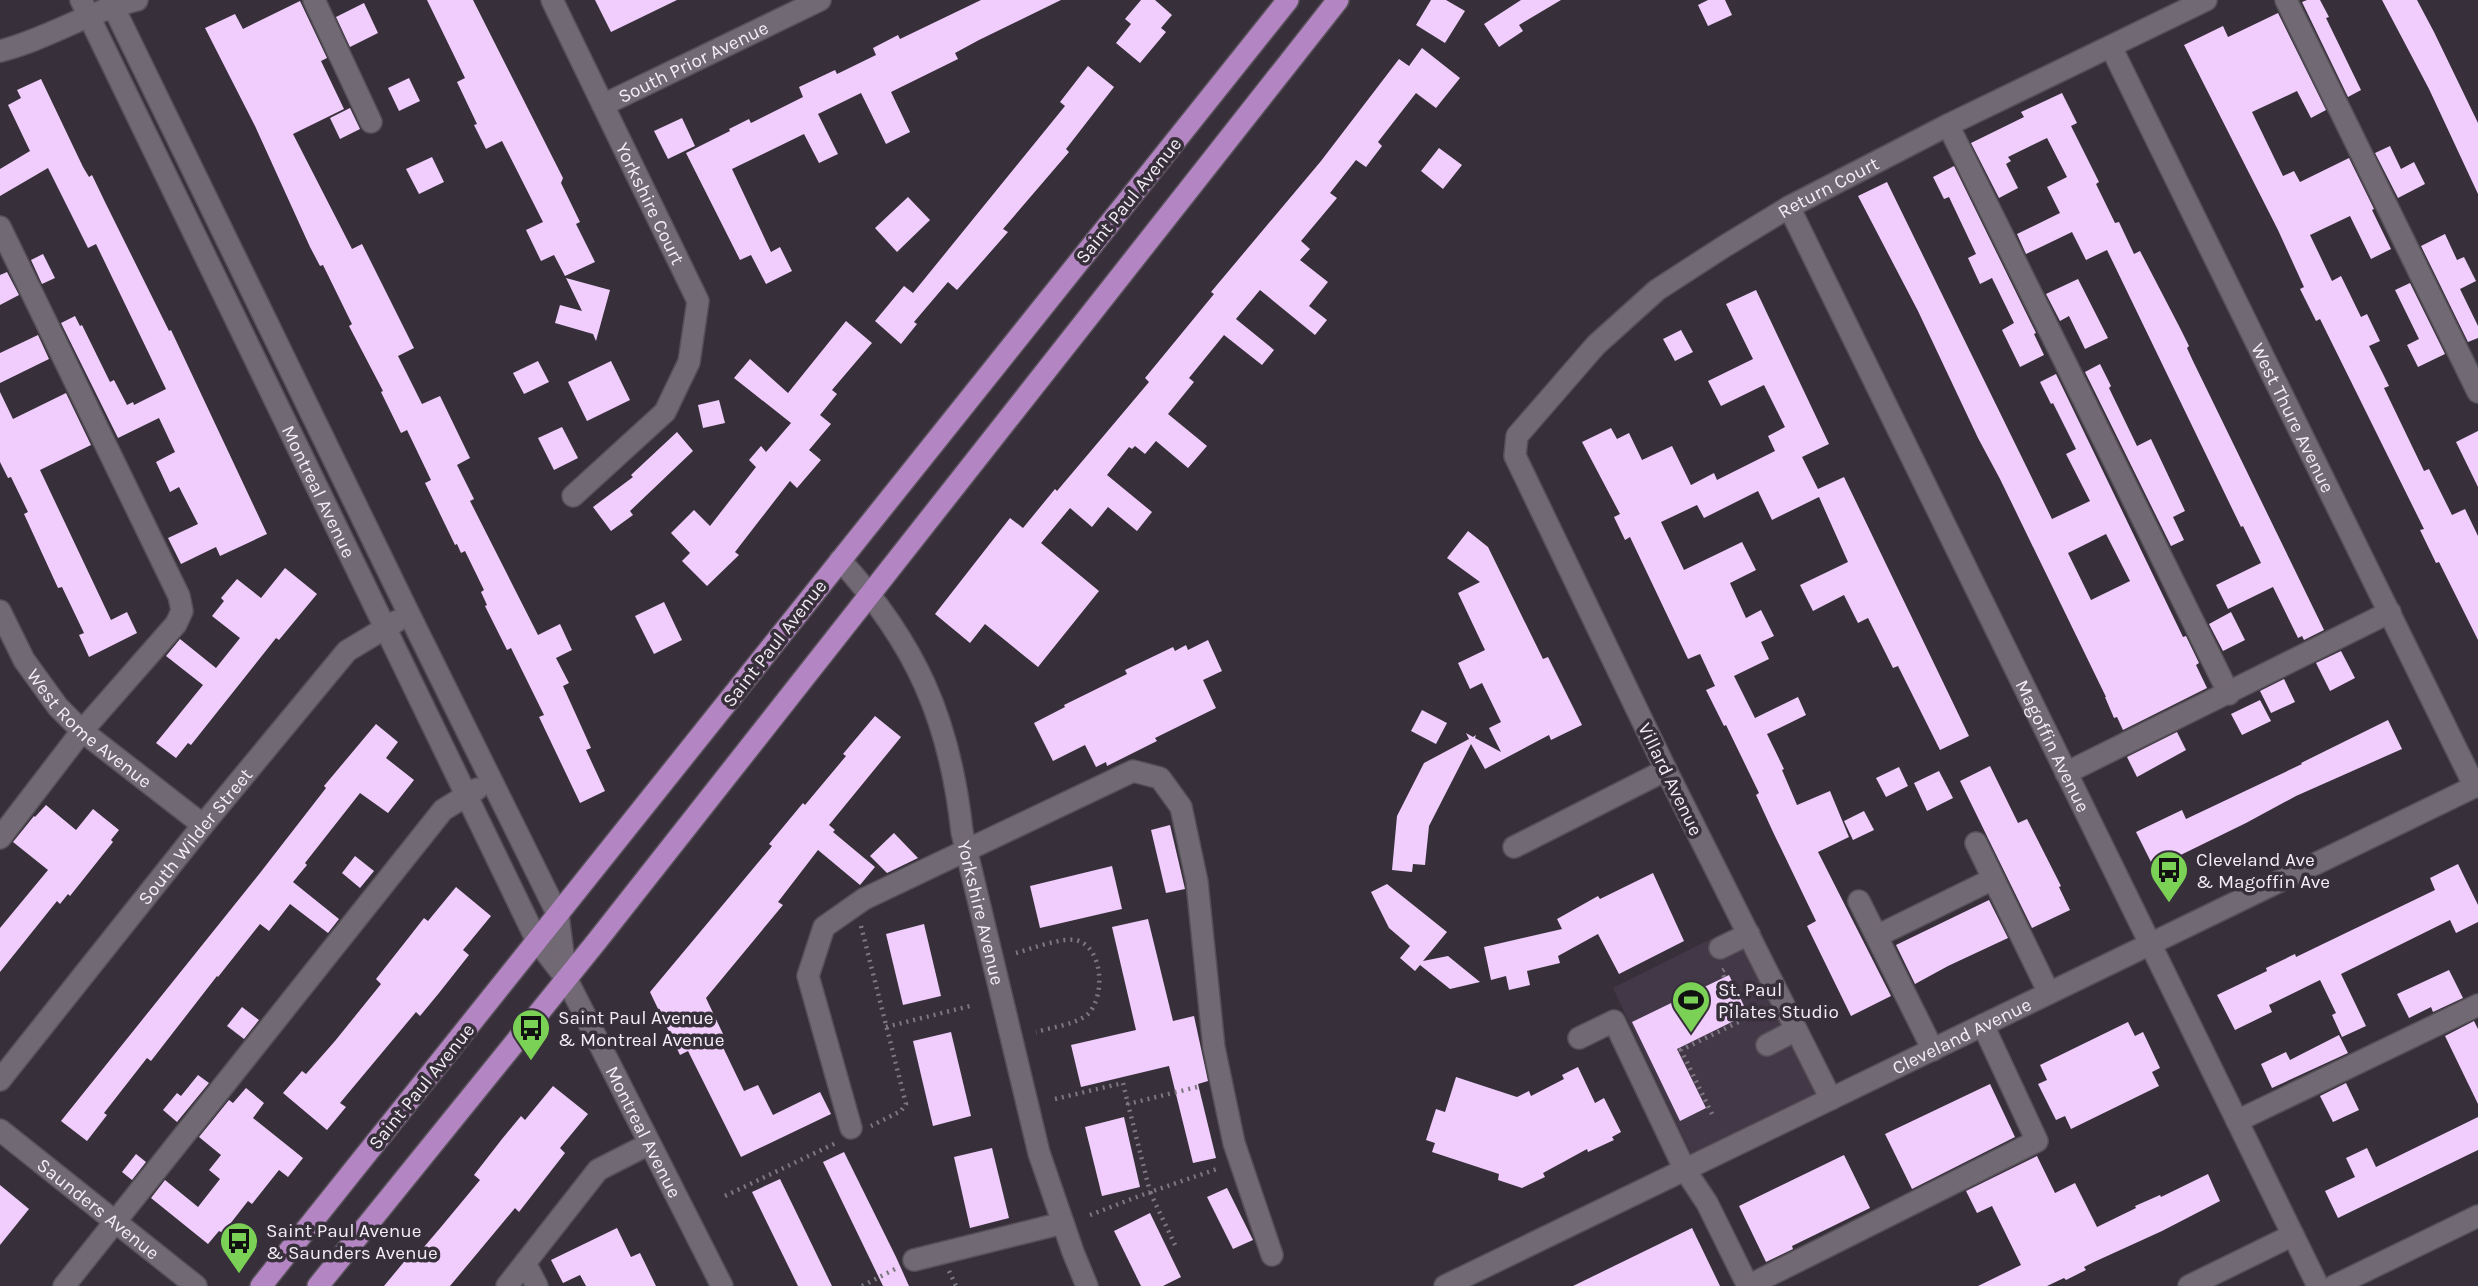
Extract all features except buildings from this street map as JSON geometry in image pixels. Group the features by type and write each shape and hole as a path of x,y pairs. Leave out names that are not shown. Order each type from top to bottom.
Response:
{"main road":[{"name":"Saint Paul Avenue","path":"261,1286 1288,0"},
{"path":"318,1286 566,978 1338,0"}],"street":[{"path":"0,51 34,42 85,8 138,0"},
{"path":"314,0 371,121"},
{"path":"552,0 603,105"},
{"name":"South Prior Avenue","path":"603,105 820,0"},
{"name":"Return Court","path":"1515,456 1517,436 1541,407 1596,345 1657,290 1789,207 1948,125 2206,0"},
{"path":"2286,0 2478,392"},
{"name":"Montreal Avenue","path":"112,3 558,915 566,978"},
{"name":"Montreal Avenue","path":"85,8 537,941 566,978 722,1286"},
{"name":"West Thure Avenue","path":"2111,47 2477,786"},
{"name":"Yorkshire Court","path":"573,496 664,412 689,362 698,301 603,105"},
{"path":"1948,125 2229,694"},
{"name":"Magoffin Avenue","path":"1789,207 2318,1286"},
{"path":"0,227 179,596 183,611 176,624 82,731 0,838"},
{"name":"Villard Avenue","path":"1515,456 1666,770 1830,1099"},
{"name":"Yorkshire Avenue","path":"840,560 870,593 909,651 932,698 957,789 961,832 1039,1153 1062,1223 1087,1286"},
{"name":"West Rome Avenue","path":"0,611 24,660 58,707 82,731 203,824"},
{"path":"2066,773 2390,612"},
{"name":"South Wilder Street","path":"0,1080 203,824 347,651 409,614"},
{"path":"1514,847 1666,770"},
{"path":"853,1132 808,976 824,927 855,905 1133,772 1160,778 1181,807 1197,882 1214,1048 1240,1160 1272,1255"},
{"path":"64,1286 443,810 492,780"},
{"name":"Cleveland Avenue","path":"1445,1286 2477,786"},
{"path":"1976,843 2049,993"},
{"path":"1877,936 1993,879"},
{"path":"1860,901 1933,1050"},
{"path":"1720,948 1749,934"},
{"path":"2237,1121 2478,1005"},
{"path":"1579,1038 1614,1021 1685,1170 1707,1203 1748,1286 2037,1141 1983,1025"},
{"path":"1767,1045 1796,1031"},
{"name":"Saunders Avenue","path":"0,1130 196,1286"},
{"path":"507,1286 598,1170 649,1144"},
{"path":"2334,1286 2478,1216"},
{"path":"914,1261 1062,1223"},
{"path":"2189,1286 2293,1235"},
{"path":"525,1263 537,1286"}],"path":[{"path":"725,1196 901,1111 906,1104 855,905"},
{"path":"1016,953 1065,940 1076,940 1086,945 1099,972 1101,987 1088,1013 1077,1020 1036,1032"},
{"path":"886,1027 970,1006"},
{"path":"1712,1114 1681,1050 1752,1015"},
{"path":"1696,1082 1702,1077"},
{"path":"1128,1104 1222,1081"},
{"path":"1055,1099 1123,1083 1150,1192 1175,1245"},
{"path":"1090,1215 1240,1160"},
{"path":"862,1286 914,1261"}],"shaded area":[{"path":"1747,921 1836,1098 1697,1166 1613,988"}],"place":[{"name":"Cleveland Ave & Magoffin Ave","path":"2169,904"},
{"name":"St. Paul Pilates Studio","path":"1691,1034"},
{"name":"Saint Paul Avenue & Montreal Avenue","path":"531,1062"},
{"name":"Saint Paul Avenue & Saunders Avenue","path":"239,1275"}]}
